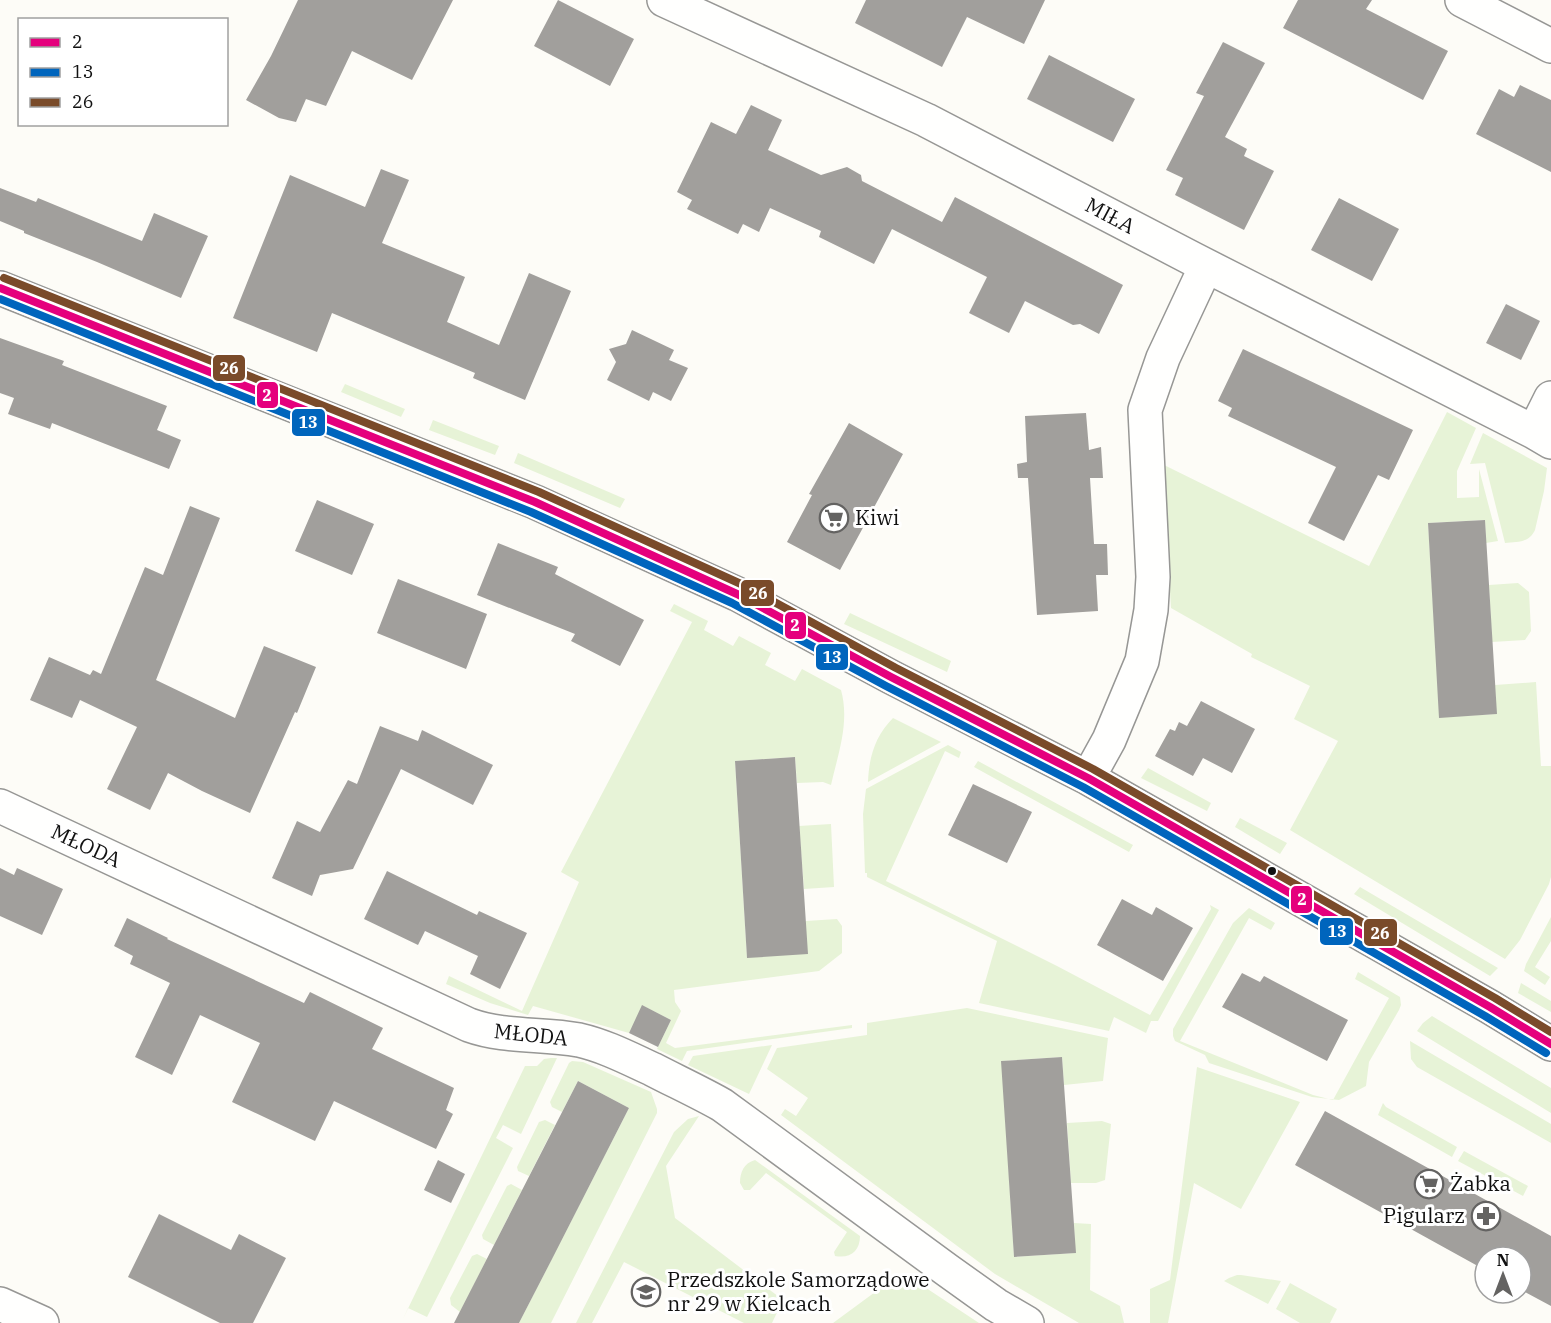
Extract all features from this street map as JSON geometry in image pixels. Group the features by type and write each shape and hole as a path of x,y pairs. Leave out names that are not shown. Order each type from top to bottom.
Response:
{"street":[{"name":"MIŁA","path":"664,0 926,120 1206,266 1543,436"},
{"path":"1462,0 1551,46"},
{"path":"1088,778 1109,740 1142,661 1151,610 1153,577 1146,410 1163,358 1206,266"},
{"path":"0,288 535,502 737,594 891,677 1088,778 1551,1044"},
{"path":"1543,436 1551,398"},
{"name":"MŁODA","path":"0,806 469,1025 491,1032 566,1038 602,1046 695,1090 722,1105 996,1305 1027,1323"},
{"path":"0,1304 42,1323"}],"green space":[{"path":"345,384 405,409 401,417 341,392"},
{"path":"1447,412 1476,428 1457,471 1457,498 1479,497 1479,469 1498,541 1486,543 1485,520 1428,523 1440,717 1496,714 1495,685 1536,682 1541,766 1551,766 1551,877 1520,940 1505,959 1290,830 1338,741 1294,719 1310,686 1251,657 1252,654 1171,608 1162,464 1369,566"},
{"path":"433,420 499,446 495,455 429,430"},
{"path":"1483,433 1547,468 1535,530 1526,540 1505,543 1485,463 1470,464"},
{"path":"518,453 625,499 620,508 514,463"},
{"path":"1518,583 1529,592 1531,631 1525,640 1492,642 1489,585"},
{"path":"674,604 708,621 704,630 733,646 739,636 771,653 765,665 795,681 802,669 841,690 844,726 831,785 823,782 797,783 795,757 735,761 747,957 806,921 837,919 842,926 842,953 819,971 674,990 675,1002 681,1011 666,1043 675,1048 852,1025 852,1028 687,1051 682,1061 657,1049 671,1020 643,1006 629,1033 533,1006 528,1015 490,1003 446,984 449,976 522,1011 579,882 561,872 692,622 670,611"},
{"path":"850,613 951,661 947,672 844,624"},
{"path":"893,718 941,742 868,782 874,747"},
{"path":"948,745 961,752 959,758 945,751 886,881 1150,1015 1211,909 1210,905 1219,910 1158,1021 1151,1021 1146,1033 1114,1017 1109,1031 979,1003 997,941 867,877 863,814 866,789"},
{"path":"978,761 1133,845 1129,852 974,767"},
{"path":"1148,768 1211,803 1207,811 1141,778"},
{"path":"1240,818 1287,843 1280,854 1235,827"},
{"path":"831,824 834,887 804,889 799,826"},
{"path":"1360,887 1498,968 1490,976 1354,894"},
{"path":"1249,908 1275,923 1271,930 1249,918 1180,1041 1328,1099 1312,1097 1209,1063 1205,1055 1175,1041 1173,1029 1233,923"},
{"path":"1551,917 1551,941 1535,967 1550,977 1545,985 1524,971"},
{"path":"1358,972 1400,997 1401,1005 1369,1062 1366,1086 1339,1100 1333,1099 1389,998 1355,979"},
{"path":"1521,983 1551,1001 1551,1012 1518,993"},
{"path":"967,1008 1108,1038 1103,1081 1064,1085 1062,1057 1002,1061 1014,1257 1075,1253 1074,1223 1091,1224 1090,1290 1120,1306 1124,1323 1079,1323 995,1274 781,1115 785,1109 796,1116 808,1098 767,1069 777,1048 867,1035 867,1023"},
{"path":"1432,1016 1551,1088 1551,1113 1417,1031"},
{"path":"1410,1041 1551,1124 1551,1143 1417,1067 1411,1059"},
{"path":"772,1045 749,1094 688,1065 693,1056"},
{"path":"557,1058 521,1134 503,1125 496,1138 513,1148 427,1317 408,1308 525,1066 537,1066 544,1059"},
{"path":"572,1061 583,1062 651,1092 657,1113 551,1323 519,1323 629,1108 578,1081 562,1112 552,1107 550,1102"},
{"path":"1197,1067 1300,1102 1241,1209 1194,1183 1168,1323 1150,1323 1150,1289 1170,1280"},
{"path":"1383,1103 1386,1107 1457,1147 1452,1157 1378,1115"},
{"path":"699,1116 666,1166 675,1218 783,1300 772,1323 744,1323 624,1262 592,1323 576,1323 674,1132 688,1119"},
{"path":"545,1120 555,1125 529,1176 518,1171 517,1167 539,1122"},
{"path":"1102,1121 1111,1124 1105,1180 1096,1183 1071,1183 1067,1123"},
{"path":"1464,1151 1528,1186 1523,1196 1458,1161"},
{"path":"755,1160 860,1236 856,1250 850,1255 835,1256 834,1252 847,1232 766,1173 750,1190 744,1190 740,1183 742,1172 748,1163"},
{"path":"511,1184 522,1190 494,1245 483,1239 482,1235 507,1186"},
{"path":"477,1254 487,1259 460,1312 451,1305 450,1298 472,1256"},
{"path":"1237,1275 1281,1281 1268,1304 1224,1281"},
{"path":"899,1278 914,1280 979,1323 833,1323 886,1284"},
{"path":"1290,1283 1337,1309 1330,1323 1300,1323 1276,1309"}],"building":[{"path":"298,0 453,0 412,80 352,51 326,106 306,99 296,122 279,118 246,100 271,56"},
{"path":"558,0 634,39 610,86 534,46"},
{"path":"866,0 1045,0 1024,44 967,17 942,67 855,23"},
{"path":"1298,0 1372,0 1366,9 1448,51 1423,100 1283,28"},
{"path":"1223,42 1265,63 1225,137 1247,149 1244,156 1274,171 1244,230 1175,195 1183,178 1166,170 1204,96 1196,93"},
{"path":"1049,55 1135,99 1113,142 1027,99"},
{"path":"1520,85 1551,100 1551,172 1476,134 1499,89 1514,97"},
{"path":"751,105 782,120 768,150 821,175 847,167 861,175 862,181 942,222 955,197 1123,285 1099,334 1080,324 1073,325 1025,301 1009,333 969,313 987,277 892,229 874,264 819,237 821,231 770,208 759,232 743,224 738,234 687,209 692,200 677,192 711,122 736,134"},
{"path":"381,169 409,180 382,243 465,277 447,322 499,345 529,273 571,291 525,400 473,378 475,373 332,313 317,352 233,318 290,175 365,207"},
{"path":"0,188 36,202 38,198 142,241 154,213 208,236 181,298 0,221"},
{"path":"1339,198 1399,229 1372,281 1311,250"},
{"path":"1506,304 1540,321 1521,360 1486,343"},
{"path":"632,330 674,350 669,360 688,368 671,401 653,392 649,401 607,380 616,362 609,349 626,344"},
{"path":"0,338 64,361 62,365 167,406 157,430 181,440 169,469 52,423 50,429 8,414 14,398 0,393"},
{"path":"1243,349 1413,430 1389,480 1378,475 1344,541 1308,523 1336,467 1228,416 1232,408 1218,401"},
{"path":"1086,413 1089,450 1101,447 1103,478 1090,478 1094,544 1107,544 1108,575 1096,575 1098,611 1037,615 1028,478 1018,478 1017,464 1027,462 1025,416"},
{"name":"Kiwi","path":"849,423 903,454 840,570 787,542 812,495 809,494"},
{"path":"317,500 374,524 352,575 295,551"},
{"path":"190,506 220,518 156,680 235,718 264,646 316,667 250,813 168,773 150,810 107,789 137,727 80,700 72,718 30,700 49,657 90,675 93,670 101,674 145,567 163,575"},
{"path":"1485,520 1497,714 1439,718 1428,523"},
{"path":"498,543 558,567 555,574 644,620 620,666 571,641 575,634 477,595"},
{"path":"398,579 487,614 466,669 377,633"},
{"path":"1201,701 1255,729 1232,773 1203,758 1193,776 1155,756 1170,729 1175,731 1179,722 1187,726"},
{"path":"380,726 418,741 422,730 493,765 473,805 401,769 353,869 320,875 312,896 272,878 297,821 320,832 348,780 357,784"},
{"path":"795,757 808,954 747,958 735,761"},
{"path":"973,784 1032,812 1007,863 948,835"},
{"path":"0,868 14,875 17,868 63,889 42,935 0,916"},
{"path":"387,871 477,915 479,911 527,933 500,989 470,974 478,956 425,931 418,945 364,919"},
{"path":"1122,899 1152,915 1156,907 1193,928 1163,981 1097,945"},
{"path":"127,918 304,1003 310,992 383,1028 372,1049 454,1088 446,1110 453,1114 436,1149 334,1101 315,1141 232,1102 260,1043 200,1015 172,1075 135,1057 170,983 130,964 133,956 114,946"},
{"path":"1242,973 1260,982 1264,976 1348,1020 1327,1061 1222,1007"},
{"path":"642,1005 671,1020 658,1047 629,1033"},
{"path":"1062,1057 1076,1253 1014,1257 1001,1061"},
{"path":"578,1081 629,1108 551,1261 519,1323 454,1323"},
{"path":"1325,1111 1551,1236 1551,1306 1533,1296 1533,1245 1473,1245 1473,1263 1295,1165"},
{"path":"438,1160 465,1174 451,1203 424,1190"},
{"path":"159,1214 231,1250 239,1234 286,1258 253,1323 220,1323 128,1277"}],"transit line":[{"name":"26","path":"4,278 539,492 741,584 896,668 1093,769 1551,1032"},
{"name":"2","path":"0,288 535,502 737,594 891,677 1088,778 1551,1044"},
{"name":"13","path":"0,299 531,512 732,603 886,686 1083,787 1546,1053"}],"place":[{"name":"Kiwi","path":"834,518"},
{"name":"Żabka","path":"1429,1184"},
{"name":"Pigularz","path":"1486,1216"},
{"name":"Przedszkole Samorządowe nr 29 w Kielcach","path":"646,1292"}]}
